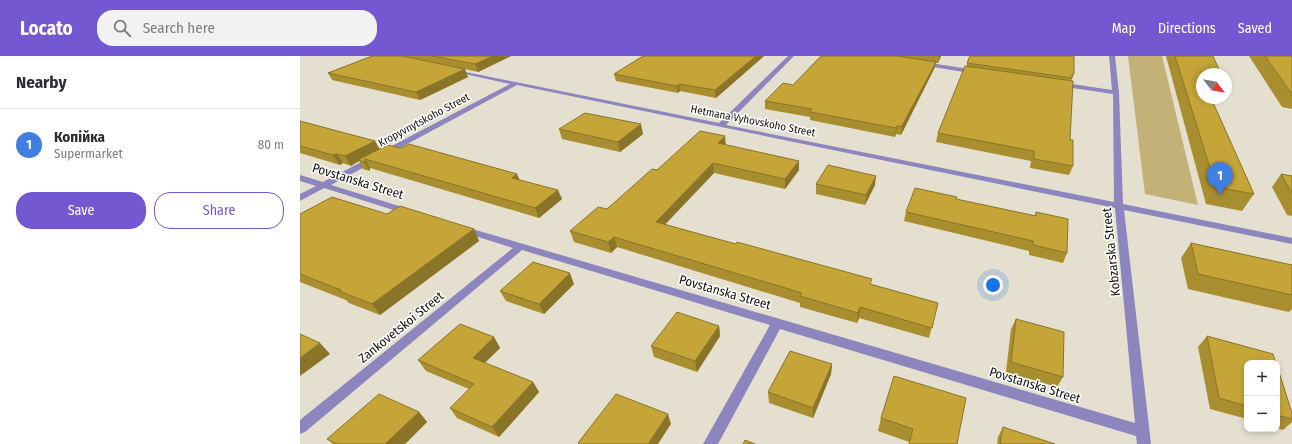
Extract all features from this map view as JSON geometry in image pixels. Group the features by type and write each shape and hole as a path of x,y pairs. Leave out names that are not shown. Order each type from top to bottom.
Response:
{"street":[{"path":"720,126 791,56"},
{"name":"Kobzarska Street","path":"1112,56 1116,93 1119,206 1144,444"},
{"path":"915,63 985,73"},
{"name":"Hetmana Vyhovskoho Street","path":"446,69 720,126 1292,240"},
{"name":"Kropyvnytskoho Street","path":"300,198 516,83"},
{"path":"1054,84 1116,93"},
{"name":"Povstanska Street","path":"300,178 422,216"},
{"name":"Povstanska Street","path":"452,226 1143,432"},
{"name":"Zankovetskoi Street","path":"300,428 520,247"},
{"path":"710,444 778,322"}],"shaded area":[{"path":"1128,56 1162,56 1198,205 1145,194"}],"building":[{"path":"372,56 402,56 465,69 416,92 328,73"},
{"path":"432,56 493,56 475,64"},
{"path":"643,56 756,56 715,90 679,84 677,86 614,74"},
{"path":"821,56 897,56 936,62 902,126 897,126 896,128 810,112 812,109 765,101 783,83 793,85"},
{"path":"970,56 1074,56 1074,74 1072,74 1072,78 967,63"},
{"path":"1175,56 1213,56 1218,68 1196,68 1196,104 1214,104 1254,194 1216,187"},
{"path":"1265,56 1292,56 1292,93 1291,93"},
{"path":"965,66 1073,81 1070,140 1073,140 1073,166 1034,159 1034,151 938,133"},
{"path":"585,113 641,124 618,142 559,129"},
{"path":"300,121 375,141 345,156 337,154 333,155 300,146"},
{"path":"700,131 725,136 718,143 799,161 785,179 713,163 656,222 736,244 737,242 872,279 870,284 938,303 932,328 860,307 858,313 800,296 802,293 614,237 608,242 570,231 598,207 607,209 652,169 657,170"},
{"path":"409,144 517,174 512,178 558,190 535,208 365,159 364,162 358,160 387,145 401,148"},
{"path":"828,165 876,176 866,195 816,184"},
{"path":"1281,174 1292,176 1292,193"},
{"path":"915,188 957,197 956,199 1036,216 1036,212 1068,219 1067,253 1033,245 1033,241 906,212"},
{"path":"332,197 387,214 400,206 474,229 372,304 300,274 300,214"},
{"path":"1191,243 1292,265 1292,295 1198,274"},
{"path":"533,262 570,273 539,304 500,291"},
{"path":"677,312 719,326 695,361 651,346"},
{"path":"1016,319 1064,332 1063,377 1011,362"},
{"path":"460,324 494,337 473,358 533,382 492,427 450,408 474,384 418,360"},
{"path":"300,334 320,343 300,358"},
{"path":"1207,336 1273,354 1275,360 1244,360 1244,405 1219,398"},
{"path":"790,351 832,364 813,408 768,392"},
{"path":"1280,375 1292,413 1292,419 1280,416"},
{"path":"894,376 966,398 957,444 909,444 913,429 881,418"},
{"path":"379,394 419,412 385,444 337,444 327,439"},
{"path":"616,394 668,414 648,444 578,443"},
{"path":"1003,427 1055,444 1000,444"},
{"path":"745,440 755,444 743,444"}],"place":[{"name":"Копійка","path":"1220,195"}]}
